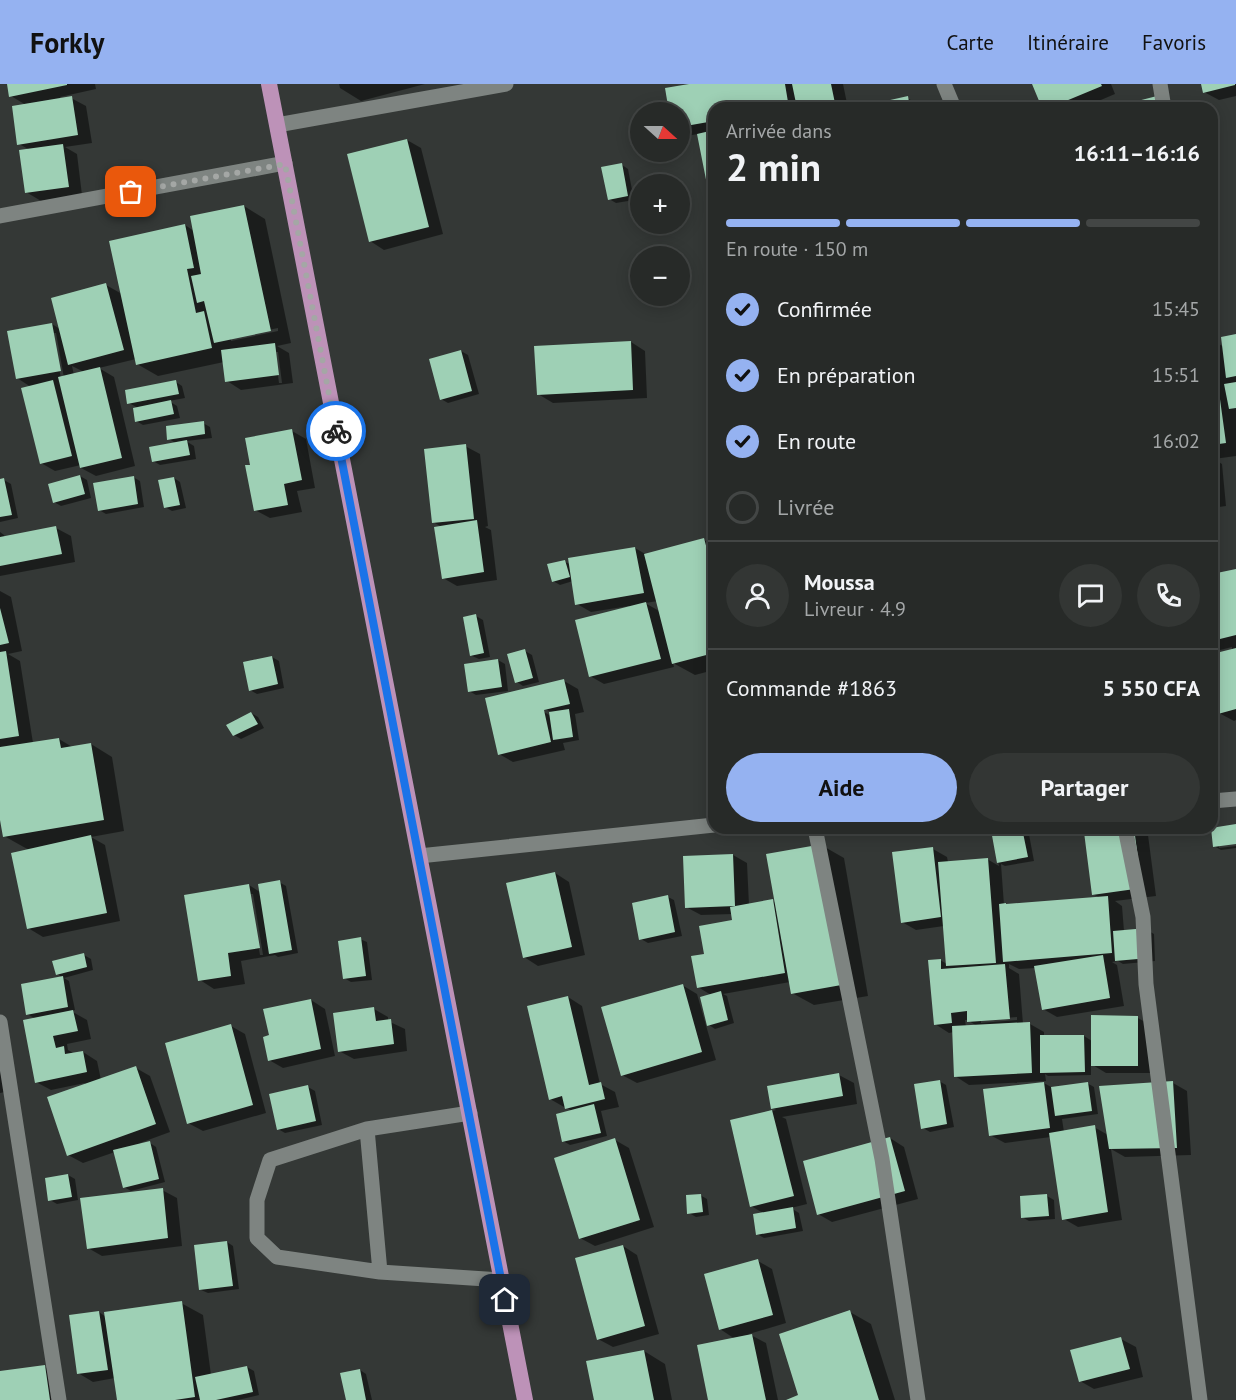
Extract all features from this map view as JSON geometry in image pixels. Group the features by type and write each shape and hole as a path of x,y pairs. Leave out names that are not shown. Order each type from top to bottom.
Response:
{"highway":[{"path":"269,84 525,1400"}],"street":[{"path":"277,125 506,84"},
{"path":"944,84 952,102"},
{"path":"1160,84 1163,102"},
{"path":"0,216 285,164"},
{"path":"1218,800 1236,799"},
{"path":"419,856 708,826"},
{"path":"815,834 882,1159 918,1400"},
{"path":"1126,834 1143,917 1146,984 1200,1400"},
{"path":"0,1022 59,1400"},
{"path":"470,1113 367,1129 270,1160 257,1200 257,1238 277,1257 380,1272 501,1280"},
{"path":"367,1129 380,1272"}],"building":[{"path":"7,84 67,84 67,85 9,97"},
{"path":"689,84 785,84 788,102 708,102 708,122 690,125 690,102 667,102 665,88"},
{"path":"792,84 831,84 835,102 796,102"},
{"path":"1032,84 1101,84 1102,86 1063,102 1040,102"},
{"path":"1201,84 1235,84 1235,85 1203,93"},
{"path":"72,96 78,135 17,145 12,106"},
{"path":"908,96 909,102 881,102"},
{"path":"1157,96 1159,102 1134,102"},
{"path":"708,131 708,190 697,134"},
{"path":"407,139 429,227 369,242 347,154"},
{"path":"63,144 69,187 25,193 19,150"},
{"path":"622,163 628,196 608,200 601,167"},
{"path":"244,205 271,331 214,343 204,301 197,303 191,276 201,274 190,216"},
{"path":"185,224 194,268 187,269 196,313 204,311 212,348 136,365 109,241"},
{"path":"106,283 124,350 68,365 51,298"},
{"path":"52,323 61,371 16,379 7,331"},
{"path":"1236,334 1236,376 1226,378 1221,337"},
{"path":"631,341 633,390 537,395 534,346"},
{"path":"275,343 279,375 225,382 221,350"},
{"path":"461,350 472,391 440,400 429,359"},
{"path":"100,367 122,458 80,468 58,377"},
{"path":"53,380 72,456 40,464 21,388"},
{"path":"176,380 179,394 127,404 125,390"},
{"path":"1236,382 1236,408 1229,409 1224,384"},
{"path":"1218,385 1226,443 1218,444"},
{"path":"171,400 174,414 135,422 133,408"},
{"path":"204,421 205,434 167,440 166,426"},
{"path":"292,429 302,480 284,484 288,505 254,511 245,465 250,465 245,438"},
{"path":"187,440 190,455 152,462 149,447"},
{"path":"466,444 474,519 432,523 424,449"},
{"path":"80,475 85,494 53,503 48,484"},
{"path":"134,476 138,504 98,511 93,483"},
{"path":"174,477 180,505 164,508 158,480"},
{"path":"4,478 12,515 0,517 0,479"},
{"path":"477,520 484,572 442,579 434,527"},
{"path":"56,526 62,554 0,566 0,537"},
{"path":"704,538 708,553 708,655 672,664 644,554"},
{"path":"635,547 644,593 575,605 568,558"},
{"path":"565,560 570,577 552,582 547,564"},
{"path":"1236,569 1236,635 1218,640 1218,573"},
{"path":"646,602 661,659 589,677 575,620"},
{"path":"0,608 9,643 0,645"},
{"path":"476,614 484,653 470,656 463,617"},
{"path":"1236,648 1236,709 1218,714 1218,652"},
{"path":"525,649 533,678 515,683 507,654"},
{"path":"6,651 19,736 0,739 0,652"},
{"path":"272,656 278,684 249,691 243,662"},
{"path":"498,659 502,687 468,692 464,664"},
{"path":"564,679 570,704 544,710 551,742 498,755 485,698"},
{"path":"569,709 573,737 553,740 549,712"},
{"path":"251,712 258,724 233,736 226,725"},
{"path":"59,738 61,748 91,743 104,820 3,837 0,820 0,747"},
{"path":"1236,824 1236,844 1213,847 1212,834 1218,834 1218,827"},
{"path":"992,834 1023,834 1028,857 997,863"},
{"path":"1084,834 1135,834 1142,888 1092,895"},
{"path":"91,835 107,913 27,929 11,853"},
{"path":"823,844 847,984 791,994 766,854"},
{"path":"933,847 941,917 901,923 892,852"},
{"path":"733,854 735,906 685,908 683,856"},
{"path":"988,858 996,963 946,966 938,862"},
{"path":"555,872 572,947 523,958 506,883"},
{"path":"280,880 292,950 269,954 258,884"},
{"path":"249,884 260,948 228,953 231,976 198,981 184,895"},
{"path":"668,895 675,932 639,940 632,903"},
{"path":"1108,896 1112,953 1003,962 999,904"},
{"path":"773,899 785,973 697,988 691,956 704,954 699,926 732,920 730,907"},
{"path":"1147,928 1149,958 1115,961 1113,931"},
{"path":"361,937 366,976 343,979 338,941"},
{"path":"84,953 87,967 56,975 52,961"},
{"path":"1103,955 1110,998 1042,1010 1034,966"},
{"path":"941,959 941,969 1005,964 1010,1019 967,1022 967,1011 951,1013 952,1023 934,1025 928,960"},
{"path":"63,976 68,1007 26,1015 21,984"},
{"path":"683,984 702,1052 621,1076 601,1007"},
{"path":"721,991 728,1020 707,1026 700,997"},
{"path":"568,996 589,1085 601,1082 605,1099 565,1109 562,1096 549,1100 527,1006"},
{"path":"311,999 321,1049 268,1061 263,1037 269,1035 263,1009"},
{"path":"374,1007 376,1021 391,1019 394,1044 338,1052 333,1013"},
{"path":"73,1010 78,1031 53,1036 56,1048 64,1046 65,1054 83,1051 87,1072 35,1083 23,1020"},
{"path":"1091,1015 1138,1016 1138,1066 1091,1066"},
{"path":"1030,1022 1032,1073 954,1077 952,1026"},
{"path":"231,1024 253,1105 187,1124 165,1043"},
{"path":"1040,1035 1084,1035 1085,1072 1040,1073"},
{"path":"136,1066 156,1124 67,1156 47,1097"},
{"path":"839,1073 843,1096 771,1109 767,1086"},
{"path":"940,1080 947,1124 921,1129 914,1084"},
{"path":"1173,1081 1177,1148 1109,1149 1099,1086"},
{"path":"1044,1082 1050,1128 989,1136 983,1089"},
{"path":"1088,1082 1092,1111 1055,1116 1051,1087"},
{"path":"308,1085 316,1121 277,1130 269,1094"},
{"path":"594,1104 601,1133 562,1142 556,1114"},
{"path":"772,1110 794,1196 750,1207 730,1120"},
{"path":"1095,1125 1108,1212 1062,1220 1049,1133"},
{"path":"890,1137 905,1191 817,1215 803,1161"},
{"path":"615,1138 640,1220 579,1239 554,1158"},
{"path":"150,1141 159,1179 123,1188 113,1150"},
{"path":"68,1174 72,1197 48,1201 45,1178"},
{"path":"163,1188 168,1238 87,1249 80,1198"},
{"path":"701,1194 703,1212 687,1214 686,1195"},
{"path":"1047,1194 1049,1216 1021,1218 1020,1196"},
{"path":"793,1207 796,1228 756,1235 753,1214"},
{"path":"227,1241 233,1286 199,1290 194,1245"},
{"path":"623,1245 645,1326 597,1340 575,1258"},
{"path":"758,1259 773,1315 719,1330 704,1274"},
{"path":"182,1301 195,1397 175,1400 117,1400 104,1312"},
{"path":"850,1310 879,1400 786,1400 798,1395 779,1334"},
{"path":"99,1311 108,1370 77,1374 69,1315"},
{"path":"752,1334 766,1400 708,1400 697,1345"},
{"path":"1121,1337 1130,1369 1079,1382 1070,1350"},
{"path":"644,1350 654,1400 594,1400 586,1361"},
{"path":"45,1365 50,1400 0,1400 0,1371"},
{"path":"247,1366 253,1392 216,1400 200,1400 195,1377"},
{"path":"360,1369 366,1400 346,1400 340,1373"}],"way so far":[{"path":"131,192 285,164 336,431"}],"route":[{"path":"336,431 505,1300"}]}
